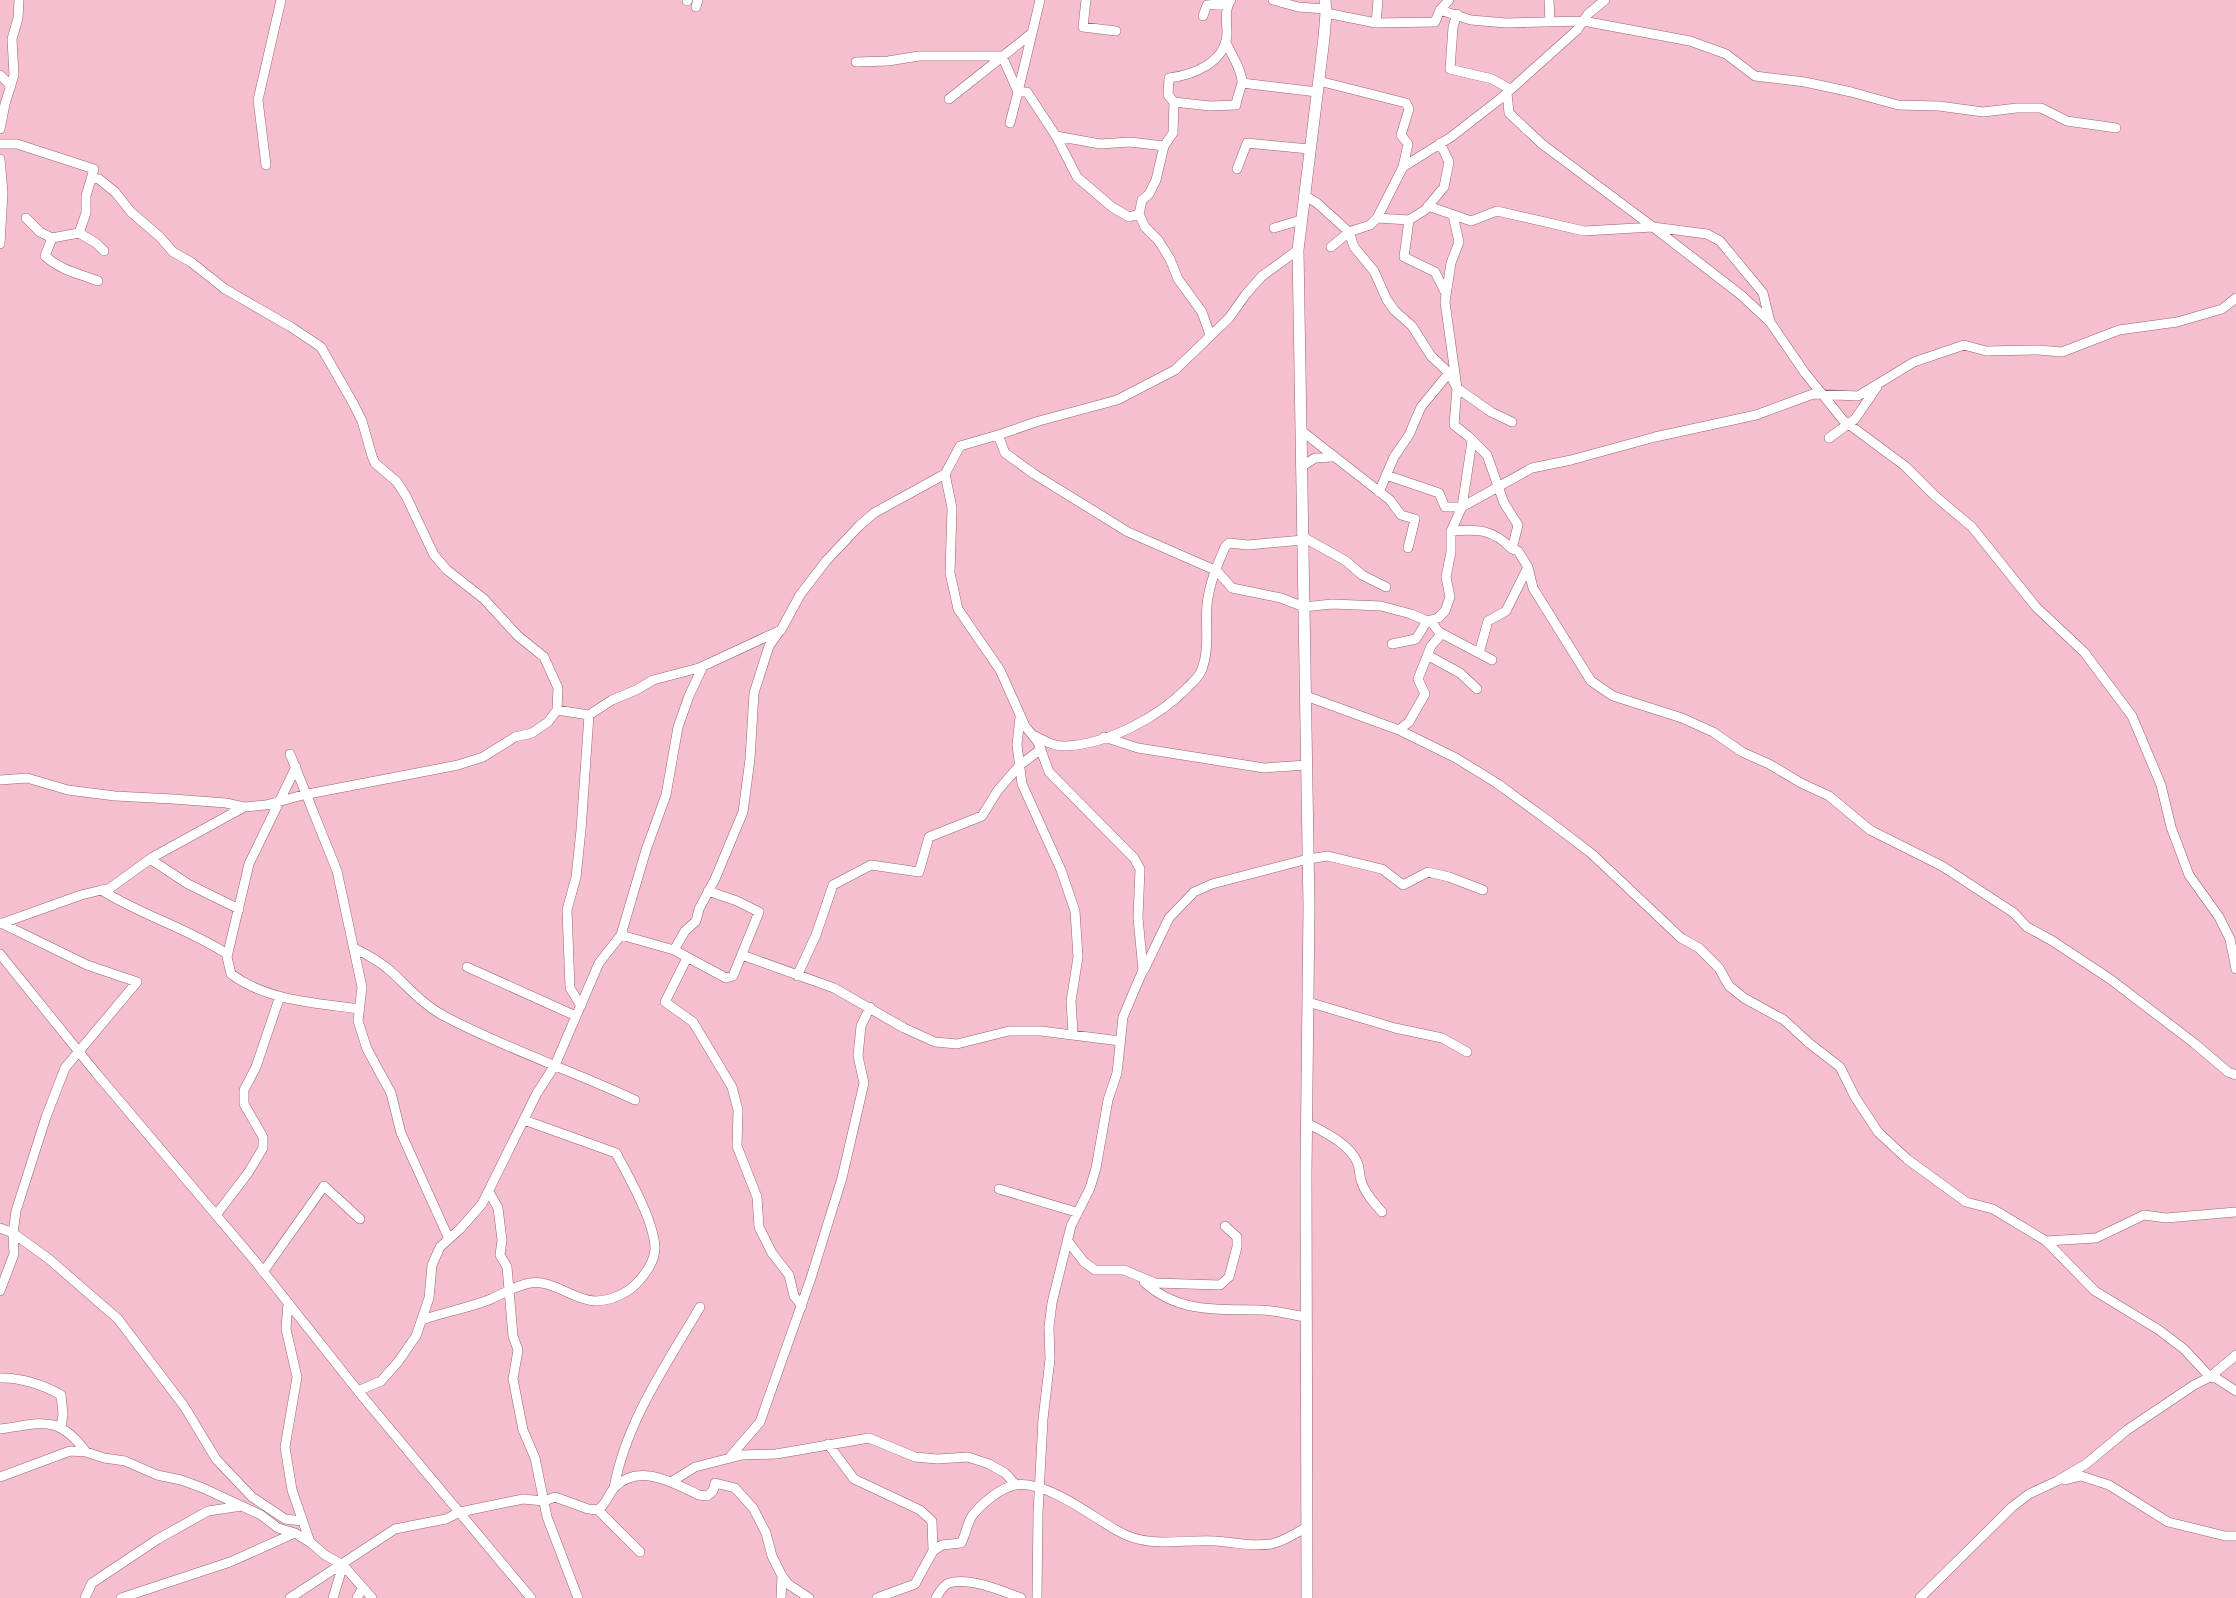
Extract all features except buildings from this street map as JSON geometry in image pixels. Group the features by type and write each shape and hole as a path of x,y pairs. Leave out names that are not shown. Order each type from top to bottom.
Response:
{"street":[{"path":"0,129 5,104 14,76 12,39 19,0"},
{"path":"266,165 258,100 280,0"},
{"path":"1010,123 1040,0"},
{"path":"1086,0 1083,27 1116,31"},
{"path":"1273,0 1298,7 1325,7 1376,23 1435,22 1440,10 1449,0"},
{"path":"1376,23 1378,0"},
{"path":"1548,0 1550,22"},
{"path":"1403,167 1451,137 1508,91 1577,30 1605,0"},
{"path":"1174,102 1210,106 1236,105 1237,94 1242,83 1239,68 1226,42 1226,21 1230,2 1207,5 1203,16"},
{"path":"1307,1598 1306,1123 1308,859 1298,250 1318,86 1325,7"},
{"path":"1440,10 1457,14 1470,20 1584,21 1690,41 1726,54 1755,76 1805,82 1851,92 1898,106 1940,106 1983,112 2017,108 2041,108 2067,121 2116,128"},
{"path":"1457,14 1453,28 1450,69 1492,79 1508,91"},
{"path":"949,99 1032,34"},
{"path":"1210,335 1202,312 1178,279 1170,259 1158,240 1145,227 1139,214 1142,200 1149,194 1156,180 1164,146 1173,133 1174,102 1168,94 1168,78 1198,72 1216,58 1226,42"},
{"path":"856,62 888,61 919,56 1002,56"},
{"path":"1002,56 1018,92"},
{"path":"0,75 12,86"},
{"path":"1242,83 1318,86 1406,103 1409,109 1401,135 1408,144 1403,167 1377,218 1370,225 1349,232 1331,246"},
{"path":"1508,91 1509,114 1542,144 1741,295 1770,322 1822,394 1848,424 1905,466 1935,496 1972,527 2021,590 2051,623 2071,638 2084,652 2116,692 2132,716 2154,766 2167,806 2171,827 2189,875 2219,917 2230,939 2236,968"},
{"path":"1018,92 1027,92 1056,136 1077,177 1124,215 1128,217 1139,214"},
{"path":"1056,136 1100,144 1130,142 1164,146"},
{"path":"1237,169 1247,142 1309,149"},
{"path":"1377,218 1409,220 1428,206 1444,187 1449,162 1440,143"},
{"path":"0,144 17,144 94,169 93,178 89,184 86,213 79,233"},
{"path":"0,160 3,193 0,244"},
{"path":"0,780 28,778 68,790 107,795 226,803 244,807 279,802 307,794 458,765 483,756 515,737 532,733 548,722 557,710 558,688 544,657 518,636 484,599 447,570 434,555 406,496 397,482 375,463 356,409 321,347 225,289 191,262 173,252 160,237 131,212 116,192 99,179 93,178"},
{"path":"1304,195 1317,203 1349,232 1354,247 1374,271 1395,310 1412,326 1431,356 1449,373 1457,388 1491,412 1512,422"},
{"path":"1428,206 1471,221 1497,211 1584,231 1653,227 1707,234 1720,240 1763,293 1770,322"},
{"path":"1453,216 1459,242 1452,263 1446,294 1457,388 1454,426 1487,456 1504,503 1518,525 1512,549"},
{"path":"26,218 40,232 52,238 79,233 96,243 104,251"},
{"path":"1274,228 1301,220"},
{"path":"1409,220 1404,257 1435,272 1446,294"},
{"path":"52,238 46,256 51,262 75,274 98,281"},
{"path":"674,950 685,931 696,921 699,909 743,812 750,759 754,693 769,646 800,595 826,562 859,526 874,513 945,474 960,446 1039,421 1118,400 1175,370 1229,318 1262,276 1298,250"},
{"path":"1386,475 1439,493 1445,507 1448,509 1462,506 1499,488 1532,468 1571,460 1655,437 1756,415 1787,402 1814,394 1858,396 1914,362 1964,345 1986,352 2038,350 2062,352 2119,330 2177,322 2222,309 2236,298"},
{"path":"1378,492 1421,407 1449,373"},
{"path":"1829,438 1855,419 1879,385"},
{"path":"1302,432 1390,500 1401,516 1415,519 1408,548"},
{"path":"998,435 1005,453 1010,458 1109,521 1215,570 1232,588 1281,598 1304,607 1332,604 1381,606 1432,623 1438,632 1439,638 1431,646 1429,656 1418,678 1425,694 1409,722 1399,730"},
{"path":"1427,620 1438,618 1445,611 1450,597 1446,577 1451,552 1451,531 1462,506 1472,441"},
{"path":"1301,467 1315,458 1333,457"},
{"path":"945,474 952,508 950,573 958,608 1000,670 1020,717 1040,749 1048,772 1134,858 1140,869 1138,918 1143,970"},
{"path":"1451,531 1477,530 1494,534 1518,552 1528,567 1533,588 1591,681 1613,696 1645,704 1706,728 1742,752 1829,796 1870,830 1942,866 2014,914 2027,927 2051,940 2110,979 2194,1043 2228,1072 2236,1076"},
{"path":"1032,734 1049,744 1067,746 1104,737 1136,726 1171,704 1202,670 1207,647 1207,606 1215,570 1229,543 1248,545 1303,539 1346,561 1362,575 1386,587"},
{"path":"1479,652 1488,622 1506,611 1528,567"},
{"path":"1392,644 1416,640 1427,620"},
{"path":"557,710 589,715 612,700 636,690 653,680 703,666 780,630"},
{"path":"1438,632 1492,660"},
{"path":"1429,656 1460,673 1478,689"},
{"path":"358,1391 381,1381 398,1362 416,1336 429,1298 432,1265 440,1247 482,1204 489,1192 524,1120 555,1065 599,963 621,935 644,856 666,795 678,727 689,696 703,666"},
{"path":"1306,696 1399,730 1456,758 1498,784 1592,854 1681,938 1699,948 1719,968 1729,986 1744,998 1784,1020 1809,1043 1840,1067 1855,1097 1878,1132 1907,1159 1966,1202 1993,1210 2046,1241 2095,1291 2159,1330 2184,1349 2210,1377 2221,1378 2236,1391"},
{"path":"581,1006 570,988 567,910 576,877 589,715"},
{"path":"1020,717 1017,746 1022,784 1061,870 1075,911 1078,957 1071,1001 1073,1034"},
{"path":"1104,737 1138,748 1264,768 1307,765"},
{"path":"798,976 816,935 833,885 871,865 919,872 929,837 982,816 998,790 1020,765 1040,749"},
{"path":"290,754 337,871 362,987 358,1021 367,1048 391,1093 401,1133 449,1239"},
{"path":"296,767 249,864 228,954 231,974 242,983 296,1001 360,1009"},
{"path":"0,924 81,895 110,888 150,859 244,807"},
{"path":"1037,1598 1038,1513 1050,1359 1050,1319 1056,1281 1076,1212 1090,1188 1096,1168 1108,1100 1117,1073 1123,1017 1143,970 1169,918 1194,892 1212,884 1308,859 1328,856 1382,869 1404,885 1428,872 1449,877 1483,890"},
{"path":"150,859 188,884 239,909"},
{"path":"101,890 127,906 201,937 228,954"},
{"path":"621,935 674,950 726,978 733,976 759,912 737,901 708,891"},
{"path":"0,924 86,965 137,982 64,1068 46,1117 16,1212 13,1233 14,1254 0,1292"},
{"path":"354,948 387,968 416,996 444,1016 512,1048 635,1100"},
{"path":"0,954 263,1272 358,1391 531,1598"},
{"path":"742,955 834,988 904,1028 934,1042 957,1044 1009,1031 1073,1034 1120,1041"},
{"path":"687,958 665,1002 693,1022 732,1088 738,1110 737,1146 757,1198 759,1227 772,1254 789,1275 794,1296 802,1306"},
{"path":"467,967 576,1016"},
{"path":"216,1215 248,1173 263,1148 262,1137 244,1104 244,1090 256,1067 280,996"},
{"path":"1308,1002 1395,1028 1442,1038 1467,1052"},
{"path":"729,1458 760,1422 802,1306 842,1178 864,1083 858,1056 861,1026 870,1007"},
{"path":"422,1320 490,1299 532,1283 554,1287 579,1298 596,1301 627,1293 646,1274 655,1248 635,1188 616,1153 524,1120"},
{"path":"1306,1123 1333,1136 1348,1151 1358,1163 1361,1181 1374,1203 1382,1212"},
{"path":"263,1272 324,1186 360,1220"},
{"path":"999,1189 1076,1212"},
{"path":"489,1192 498,1208 502,1240 500,1256 507,1267 513,1336 518,1350 514,1379 523,1430 535,1458 547,1517 578,1598"},
{"path":"2046,1241 2096,1238 2144,1215 2166,1218 2236,1212"},
{"path":"1067,1240 1084,1262 1095,1270 1124,1270 1155,1283 1170,1285 1191,1283 1220,1285 1229,1277 1237,1247 1237,1237 1225,1226"},
{"path":"0,1228 13,1233 49,1259 118,1319 184,1406 216,1459 252,1497 285,1519 302,1521"},
{"path":"1140,1278 1164,1297 1212,1311 1262,1310 1306,1317"},
{"path":"288,1303 286,1329 297,1377 285,1447 292,1490 310,1542"},
{"path":"598,1510 606,1504 614,1488 619,1460 636,1421 700,1307"},
{"path":"1920,1598 2012,1508 2029,1494 2057,1481 2086,1464 2134,1425 2210,1377 2236,1355"},
{"path":"0,1378 10,1378 44,1386 61,1395 61,1428"},
{"path":"0,1429 42,1422 61,1428 72,1435 86,1452"},
{"path":"671,1482 695,1467 742,1455 776,1454 868,1438 915,1457 937,1459 968,1456 1005,1473 1016,1485"},
{"path":"828,1444 854,1479 920,1510 932,1521 933,1551"},
{"path":"0,1477 70,1451 86,1452 104,1458 125,1460 157,1475 188,1483 243,1506 273,1525 295,1533 310,1542 324,1555 343,1565 362,1589 372,1598"},
{"path":"614,1488 622,1481 650,1474 699,1495 707,1496 712,1491 715,1482 735,1488 753,1508 766,1533 772,1556 782,1576 788,1584 809,1598"},
{"path":"2057,1481 2082,1476 2109,1485 2168,1522 2225,1536 2236,1536"},
{"path":"877,1598 915,1584 933,1551 942,1545 961,1543 967,1532 971,1516 994,1495 1016,1485 1040,1488 1098,1517 1118,1531 1145,1542 1215,1541 1240,1545 1271,1544 1306,1528"},
{"path":"290,1598 343,1565 395,1529 446,1519 460,1512 523,1499 544,1501 555,1498 588,1509 598,1510 640,1552"},
{"path":"85,1598 92,1583 158,1539 208,1511 243,1506"},
{"path":"121,1598 230,1562 295,1533"},
{"path":"332,1598 343,1565"},
{"path":"781,1598 782,1576"},
{"path":"936,1598 941,1589 949,1583 971,1583 993,1586 1021,1598"},
{"path":"357,1598 362,1589"}]}
